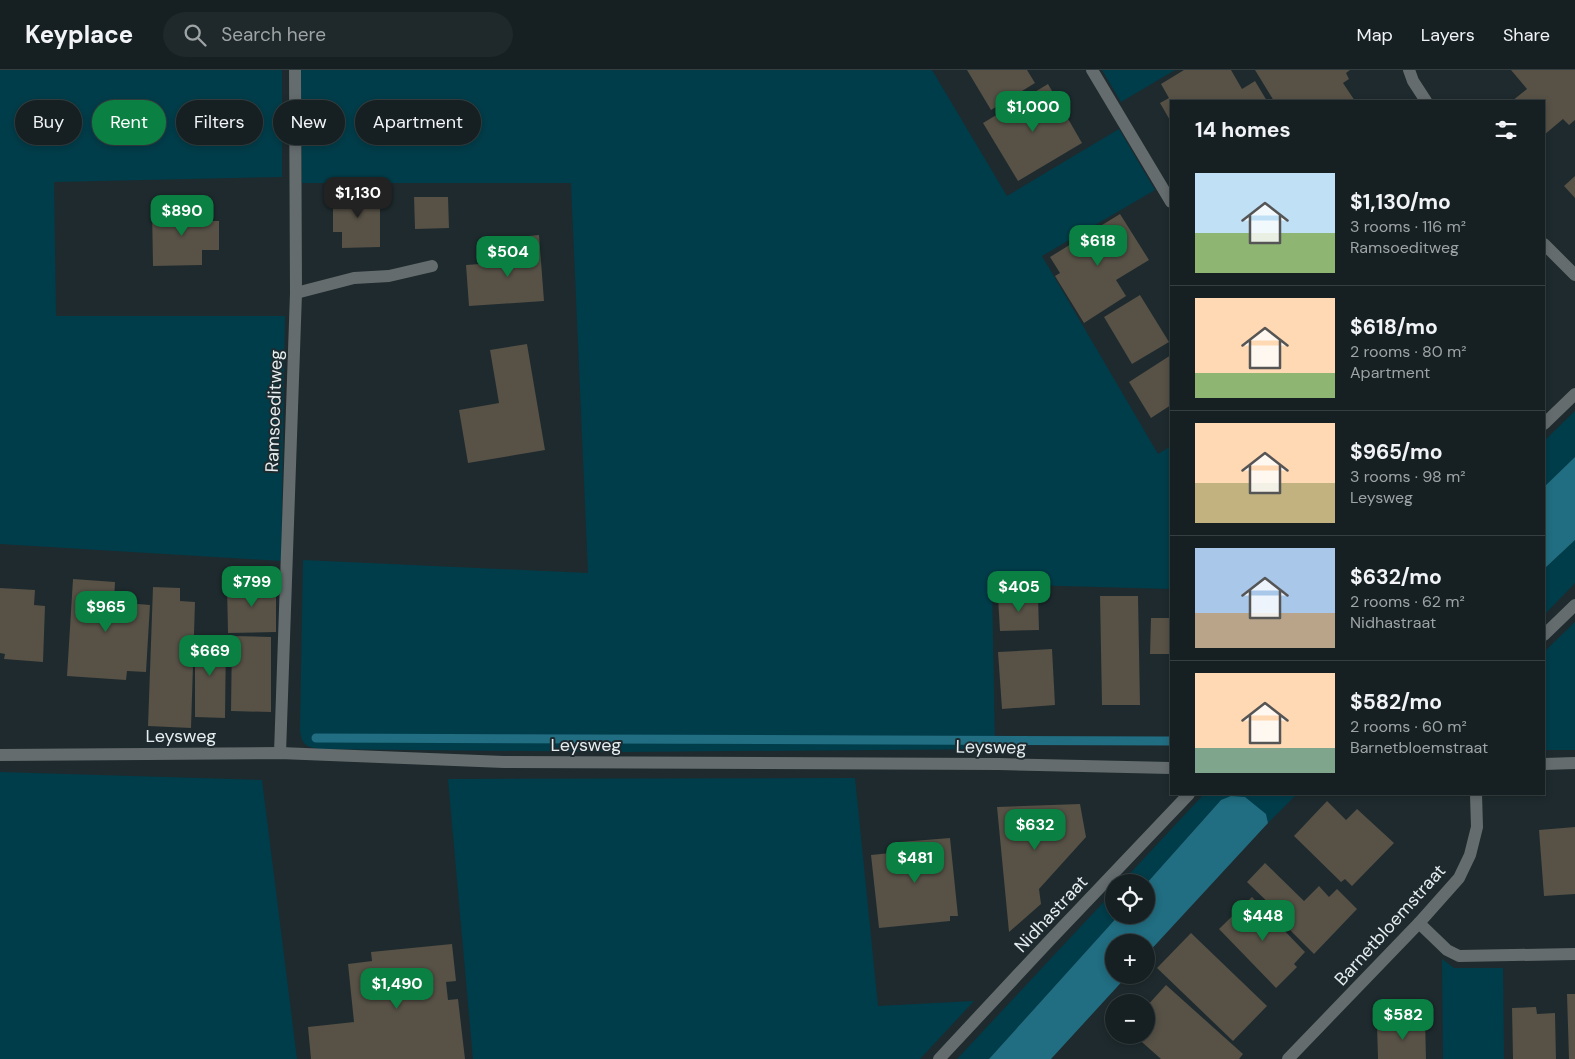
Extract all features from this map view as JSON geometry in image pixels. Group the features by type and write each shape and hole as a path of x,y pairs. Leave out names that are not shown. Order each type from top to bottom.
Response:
{"street":[{"name":"Ramsoeditweg","path":"280,754 296,293 295,70"},
{"path":"1092,70 1170,200"},
{"path":"1409,70 1413,81 1425,100"},
{"path":"1545,245 1575,276"},
{"path":"296,293 354,278 389,276 432,266"},
{"path":"1545,423 1575,394"},
{"path":"1545,634 1575,605"},
{"name":"Leysweg","path":"0,754 280,754 504,762 990,764 1170,768"},
{"path":"1545,764 1575,763"},
{"name":"Nidhastraat","path":"939,1059 1051,938 1188,795"},
{"name":"Barnetbloemstraat","path":"1288,1059 1419,924 1460,878 1470,855 1477,827 1476,795"},
{"path":"1419,924 1446,950 1458,956 1575,954"}],"shaded area":[{"path":"0,70 282,70 282,100 273,100 273,145 282,145 282,177 54,182 56,316 285,316 281,561 0,544"},
{"path":"301,70 932,70 1007,196 1119,129 1155,190 1042,256 1158,454 1170,447 1170,589 992,584 995,749 623,752 319,749 307,746 303,742 300,730 303,560 588,573 571,183 302,183 302,145 345,145 345,100 301,100"},
{"path":"1102,70 1175,70 1121,102"},
{"path":"1575,411 1575,457 1545,486 1545,440"},
{"path":"1575,457 1575,540 1545,568 1545,486"},
{"path":"1575,540 1575,583 1545,614 1545,568"},
{"path":"1575,622 1575,750 1545,750 1545,651"},
{"path":"0,772 262,780 297,1059 0,1059"},
{"path":"855,778 878,1006 974,1001 920,1059 473,1059 448,779"},
{"path":"1203,795 1296,795 1268,823 1266,814 1221,800 1155,874 1129,874"},
{"path":"1231,796 1245,797 1266,814 1268,823 1155,945 1155,934 1105,934 1105,984 1120,984 1111,994 1105,994 1105,1000 1051,1059 989,1059 1111,924 1155,924 1155,874 1221,800"},
{"path":"1105,901 1105,924 1111,924 989,1059 957,1059"},
{"path":"1442,959 1454,968 1503,968 1504,1059 1443,1059"}],"building":[{"path":"967,70 1027,70 1035,83 991,110"},
{"path":"1184,70 1231,70 1242,89 1255,81 1266,100 1170,100 1170,120 1160,103 1169,98 1161,84"},
{"path":"1255,70 1350,70 1346,73 1349,79 1343,83 1354,100 1273,100"},
{"path":"1511,70 1575,70 1575,120 1569,125 1563,119 1545,134 1545,100 1513,100 1527,89"},
{"path":"1048,84 1082,143 1018,181 983,123"},
{"path":"1575,176 1575,198 1564,186"},
{"path":"333,193 380,193 380,247 342,248 342,232 333,232"},
{"path":"414,197 448,197 449,228 415,229"},
{"path":"198,208 199,221 219,221 219,250 202,250 202,265 153,266 152,209"},
{"path":"1120,214 1149,260 1116,280 1126,296 1084,323 1055,276 1060,273 1050,257"},
{"path":"539,235 544,301 469,306 466,265 520,261 518,237"},
{"path":"1140,295 1169,342 1132,364 1104,317"},
{"path":"527,344 545,450 468,463 459,410 499,403 490,350"},
{"path":"1170,356 1170,406 1151,418 1129,382"},
{"path":"73,579 115,582 114,602 150,605 146,672 127,671 126,680 67,676"},
{"path":"276,584 276,632 228,633 227,585"},
{"path":"153,587 180,588 180,601 195,602 191,728 148,726"},
{"path":"0,588 35,590 34,605 45,606 43,662 4,659 5,654 0,653"},
{"path":"1038,596 1039,630 1000,631 998,597"},
{"path":"1100,596 1138,596 1140,705 1102,705"},
{"path":"1151,618 1170,618 1170,654 1150,654"},
{"path":"195,636 226,636 225,718 195,717"},
{"path":"232,636 271,637 271,712 231,711"},
{"path":"1052,649 1055,705 1002,709 998,652"},
{"path":"1327,801 1346,820 1357,809 1394,843 1352,886 1345,879 1341,882 1294,836"},
{"path":"1080,804 1086,837 1039,889 1041,904 1009,932 997,807"},
{"path":"1575,827 1575,894 1544,896 1539,830"},
{"path":"950,838 958,916 950,916 950,921 879,928 871,855 901,852 900,842"},
{"path":"1265,863 1304,901 1319,886 1329,897 1337,889 1357,909 1314,954 1281,921 1284,918 1247,882"},
{"path":"1252,897 1305,952 1294,964 1297,967 1276,988 1219,929"},
{"path":"1191,933 1267,1006 1233,1041 1157,968"},
{"path":"452,944 456,981 446,982 448,1000 458,999 465,1059 311,1059 308,1027 354,1022 348,964 372,961 371,952"},
{"path":"1166,985 1243,1054 1239,1059 1161,1059 1144,1044 1155,1044 1155,997"},
{"path":"1567,994 1575,994 1575,1059 1569,1059"},
{"path":"1536,1007 1537,1014 1555,1013 1556,1059 1513,1059 1512,1008"},
{"path":"1425,1018 1426,1059 1378,1059 1377,1025 1405,1025 1406,1019"}],"waterway":[{"path":"316,738 1170,741"}]}
